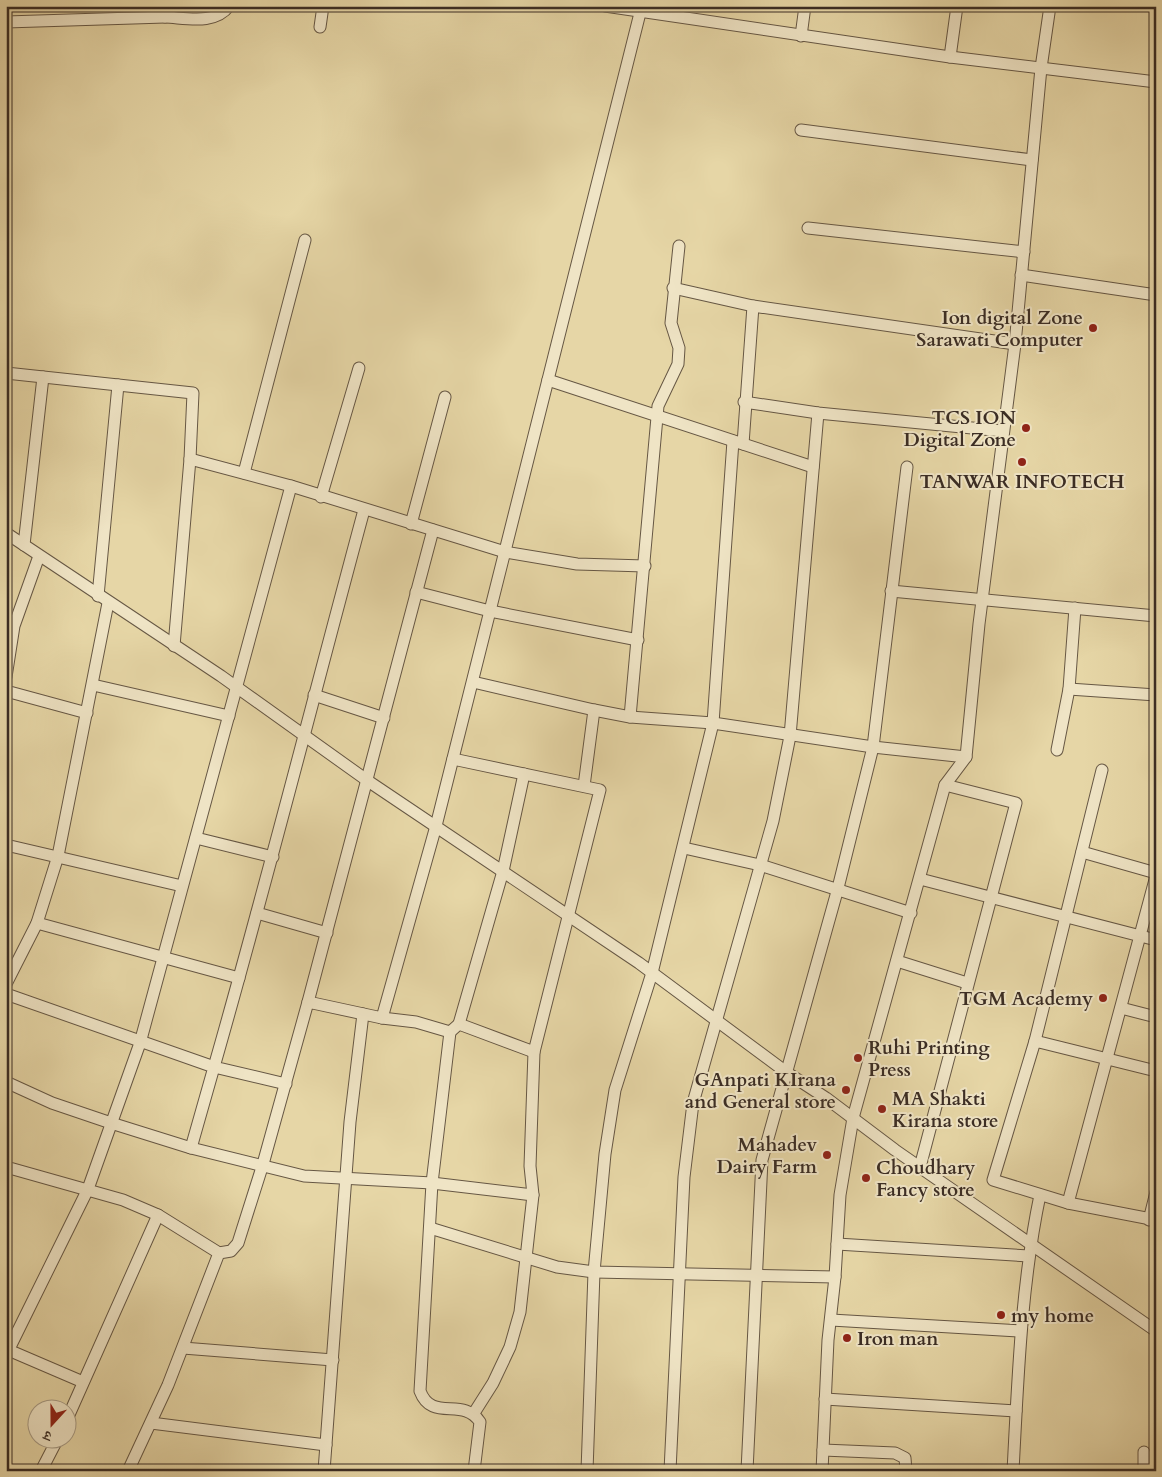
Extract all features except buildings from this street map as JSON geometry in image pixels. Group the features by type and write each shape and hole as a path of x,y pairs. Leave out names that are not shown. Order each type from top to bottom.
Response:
{"street":[{"path":"165,17 172,6"},
{"path":"6,22 165,17 213,18 223,14 229,6"},
{"path":"320,27 323,6"},
{"path":"605,6 640,13 950,57 1156,82"},
{"path":"801,36 805,6"},
{"path":"950,57 957,6"},
{"path":"822,1471 840,1195 853,1118 945,785 966,756 982,599 1015,344 1041,68 1050,6"},
{"path":"382,1018 436,826 473,682 640,13"},
{"path":"802,130 1032,160"},
{"path":"808,228 1024,252"},
{"path":"244,473 306,240"},
{"path":"630,717 657,416 664,392 678,364 679,348 671,323 678,246"},
{"path":"1021,275 1156,295"},
{"path":"673,288 753,306 1015,344"},
{"path":"587,1471 594,1272 605,1154 615,1090 652,973 684,848 712,723 738,442 744,402 753,306"},
{"path":"321,497 359,368"},
{"path":"6,373 193,393 190,459 174,646"},
{"path":"24,545 42,377"},
{"path":"548,380 813,466"},
{"path":"98,596 118,385"},
{"path":"411,524 445,397"},
{"path":"744,402 818,413 1003,431"},
{"path":"670,1471 684,1177 693,1103 773,821 790,736 818,413"},
{"path":"190,459 291,486 321,497 505,552 577,564 645,566"},
{"path":"747,1471 762,1160 838,888 873,747 907,467"},
{"path":"83,1382 7,1351 88,1189 140,1043 291,486"},
{"path":"191,1148 273,857 303,734 364,510"},
{"path":"6,1167 123,1200 158,1215 219,1253 231,1251 238,1243 286,1084 368,781 433,530"},
{"path":"6,533 236,688 368,781 570,916 920,1167 1156,1331"},
{"path":"6,677 11,620 39,556"},
{"path":"891,591 1156,616"},
{"path":"416,592 490,611 638,640"},
{"path":"6,984 37,923 58,856 108,603"},
{"path":"1057,750 1069,689 1075,608"},
{"path":"473,682 630,717 712,723 873,747 966,756"},
{"path":"93,685 229,716"},
{"path":"1069,689 1156,695"},
{"path":"6,691 87,713"},
{"path":"314,695 384,718"},
{"path":"584,786 594,710"},
{"path":"453,759 600,790 570,916 534,1052 530,1166 533,1195 528,1258 520,1312 510,1347 493,1383 474,1413"},
{"path":"1102,770 1035,1040 994,1180 1068,1203 1152,1220 1156,1192"},
{"path":"474,1471 480,1422 474,1413 461,1409 435,1408 424,1401 420,1391 432,1184 450,1032 459,1024 503,871 524,774"},
{"path":"920,1167 967,983 1016,804 945,785"},
{"path":"196,838 273,857"},
{"path":"6,845 182,886"},
{"path":"684,848 760,865 838,888 911,913"},
{"path":"1068,1203 1156,875 1082,852"},
{"path":"920,879 1156,940"},
{"path":"257,913 327,933"},
{"path":"37,923 239,978"},
{"path":"897,961 967,983"},
{"path":"6,994 140,1043 214,1067 286,1084"},
{"path":"308,1002 382,1018 416,1022 450,1032"},
{"path":"1121,1008 1156,1017"},
{"path":"324,1471 346,1178 363,1014"},
{"path":"459,1024 534,1052"},
{"path":"1035,1040 1156,1071"},
{"path":"6,1082 52,1103 111,1123 191,1148 263,1164 304,1176 432,1184 533,1195"},
{"path":"1014,1471 1020,1331 1030,1242 1040,1195"},
{"path":"75,1400 158,1215"},
{"path":"430,1228 557,1267 594,1272 836,1277"},
{"path":"837,1244 1029,1256"},
{"path":"128,1471 182,1348 219,1253"},
{"path":"831,1320 1020,1331"},
{"path":"182,1348 333,1360"},
{"path":"826,1399 1016,1411"},
{"path":"151,1422 326,1445"},
{"path":"41,1471 52,1450"},
{"path":"823,1450 895,1453 905,1458 906,1471"},
{"path":"1144,1452 1144,1471"}],"place":[{"name":"Ion digital Zone Sarawati Computer","path":"1093,328"},
{"name":"TCS ION Digital Zone","path":"1026,428"},
{"name":"TANWAR INFOTECH","path":"1022,462"},
{"name":"TGM Academy","path":"1103,998"},
{"name":"Ruhi Printing Press","path":"858,1058"},
{"name":"GAnpati KIrana and General store","path":"846,1090"},
{"name":"MA Shakti Kirana store","path":"882,1109"},
{"name":"Mahadev Dairy Farm","path":"827,1155"},
{"name":"Choudhary Fancy store","path":"866,1178"},
{"name":"my home","path":"1001,1315"},
{"name":"Iron man","path":"847,1338"}]}
